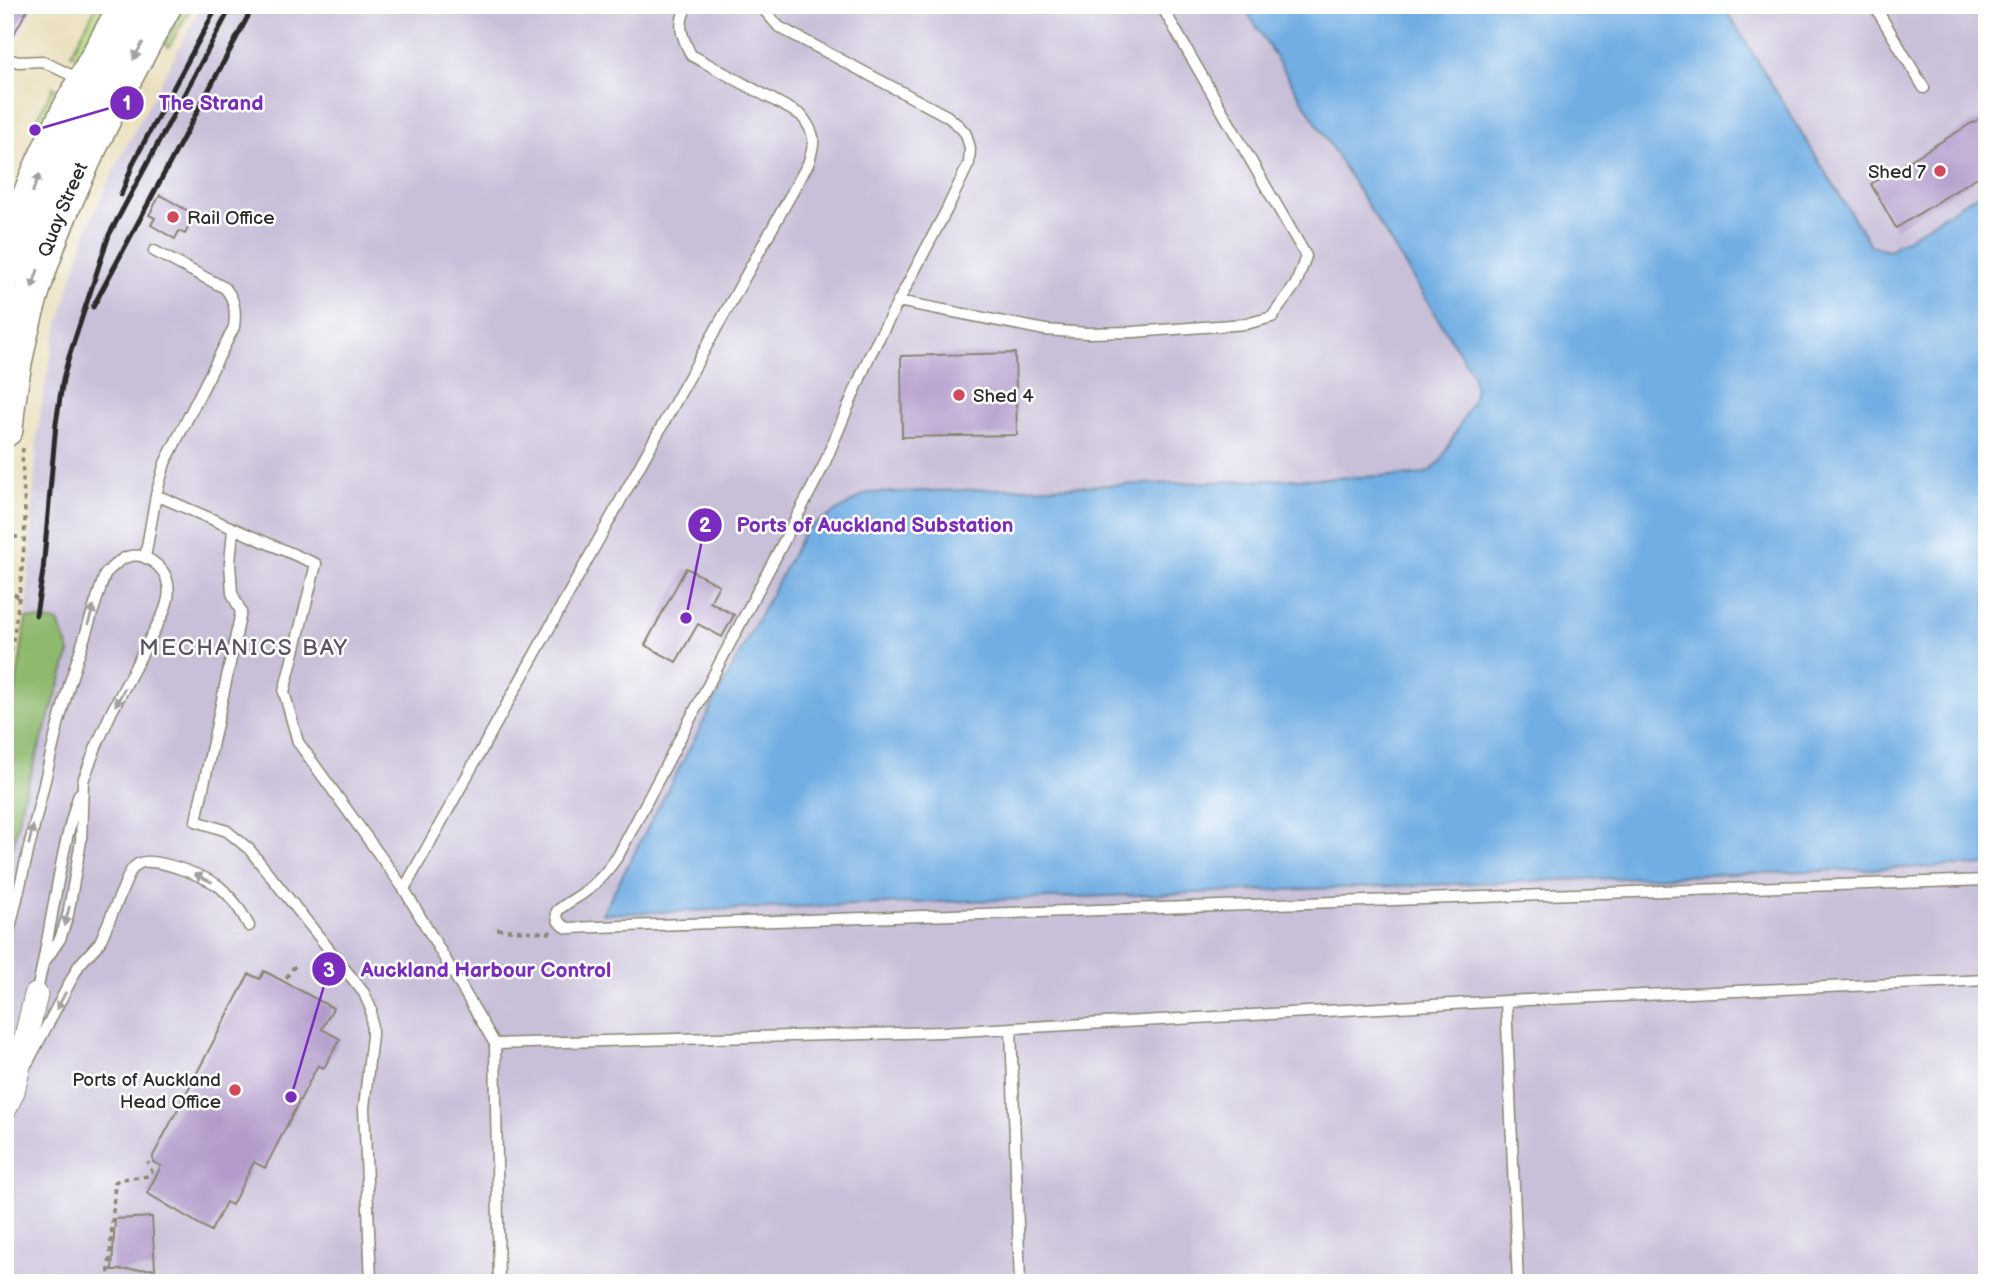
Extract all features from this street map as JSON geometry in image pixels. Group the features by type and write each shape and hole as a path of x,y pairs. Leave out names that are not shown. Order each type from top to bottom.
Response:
{"main road":[{"name":"Quay Street","path":"5,429 20,333 34,283 78,168 99,89 127,5"},
{"name":"Quay Street","path":"5,271 39,173 164,5"}],"street":[{"path":"9,1100 36,995"}],"lane":[{"path":"404,889 808,164 815,145 810,127 801,115 691,55 682,37 680,20 687,5"},
{"path":"763,5 779,27 947,116 966,134 970,148 969,163 869,357 823,467 618,856 590,888 556,911 560,924 568,928 1987,880"},
{"path":"898,301 1045,331 1087,333 1246,324 1272,317 1296,284 1306,256 1161,5"},
{"path":"1874,5 1924,88"},
{"path":"5,58 18,62 42,61 99,89"},
{"path":"145,558 156,495 165,463 234,327 236,316 235,306 225,288 154,251"},
{"path":"156,495 316,564 284,692 298,742 404,889 495,1044 499,1283"},
{"path":"233,529 230,563 232,593 241,612 197,821 226,831 249,849 364,993 371,1009 372,1035 364,1107 371,1283"},
{"path":"5,949 69,682 105,574 128,556 140,556 163,571 168,582 169,597 164,612 106,724 83,781 81,841 68,915 60,939 43,964 36,995"},
{"path":"9,1100 79,965 100,942 130,872 138,863 148,861 199,875 218,886 235,902 248,926"},
{"path":"495,1044 941,1032 1506,1001 1987,980"},
{"path":"1506,1001 1518,1283"},
{"path":"1011,1028 1020,1283"}],"path":[{"path":"5,691 19,597 25,518 22,466"},
{"path":"13,537 20,537"},
{"path":"5,589 19,597"},
{"path":"497,929 549,933 560,924"},
{"path":"286,978 296,966"},
{"path":"108,1283 116,1182 149,1176 152,1172 148,1162"}],"shaded area":[{"path":"5,5 35,5 10,53 19,57 10,86 5,85"},
{"path":"202,5 1243,5 1472,373 1475,386 1473,400 1440,462 1430,471 1418,475 867,493 805,530 603,914 1987,865 1987,1283 5,1283 5,886 57,622 26,618 37,438 43,396 54,342 89,224 119,160"},
{"path":"1723,5 1987,5 1987,188 1889,250 1871,246"}],"green space":[{"path":"97,5 107,5 80,56 71,54"},
{"path":"185,5 192,5 169,47 165,44"},
{"path":"53,87 60,94 42,128 36,121"},
{"path":"26,618 58,622 70,652 23,798 13,847 5,846 5,743"}],"water":[{"path":"1243,5 1723,5 1871,246 1889,250 1987,188 1987,865 602,914 805,530 867,493 1418,475 1430,471 1440,462 1473,400 1475,386 1472,373"}],"building":[{"path":"5,5 30,5 5,50"},
{"name":"Shed 7","path":"1987,114 1987,171 1896,228 1871,184"},
{"name":"Rail Office","path":"160,195 195,215 185,234 179,231 175,239 151,225 155,218 149,215"},
{"name":"Shed 4","path":"1015,353 1017,435 902,437 901,356"},
{"path":"686,568 719,585 710,602 734,615 722,637 698,624 676,662 645,645"},
{"name":"Ports of Auckland Head Office","path":"264,971 333,1008 322,1029 340,1039 324,1068 318,1065 265,1168 254,1162 232,1205 226,1202 211,1231 147,1193 161,1166 153,1162 153,1156 249,974 260,979"},
{"path":"152,1217 155,1269 112,1270 115,1219"}],"railway":[{"path":"121,195 134,161 218,5"},
{"path":"36,615 43,571 56,423 69,357 109,235 232,5"},
{"path":"93,307 254,5"}],"place":[{"name":"The Strand","path":"35,130"},
{"name":"Shed 7","path":"1940,171"},
{"name":"Rail Office","path":"173,217"},
{"name":"Shed 4","path":"959,395"},
{"name":"Ports of Auckland Substation","path":"686,618"},
{"name":"Ports of Auckland Head Office","path":"235,1090"},
{"name":"Auckland Harbour Control","path":"291,1097"}],"district":[{"name":"MECHANICS BAY","path":"244,647"}]}
